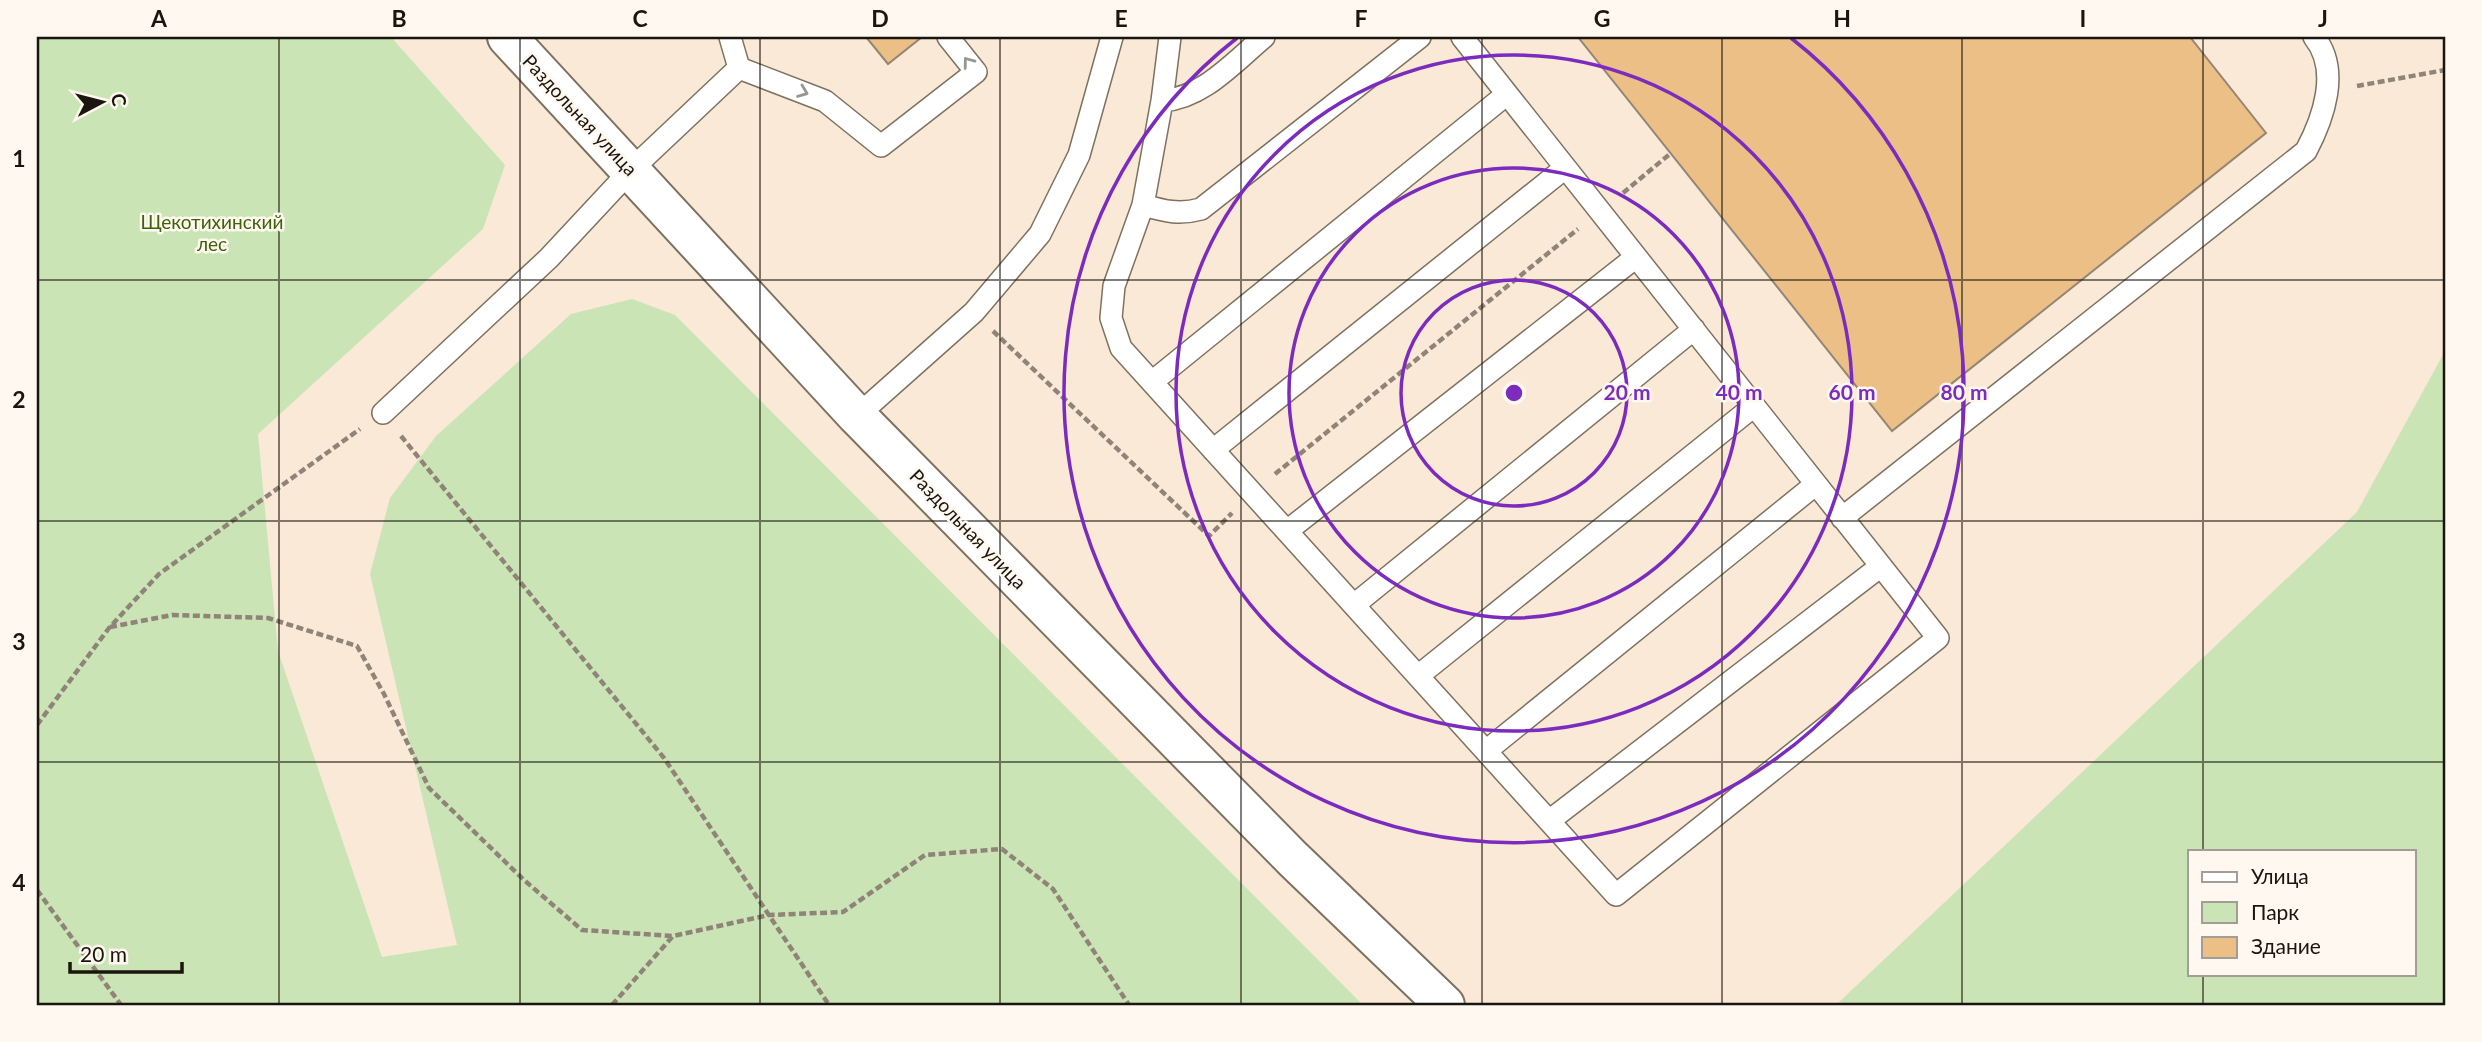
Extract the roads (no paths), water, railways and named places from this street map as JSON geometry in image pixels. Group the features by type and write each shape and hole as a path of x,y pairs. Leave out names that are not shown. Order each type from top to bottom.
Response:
{"main road":[{"name":"Раздольная улица","path":"507,37 857,416 1274,840 1445,1005"}],"lane":[{"path":"730,37 739,68"},
{"path":"739,68 825,101 881,146 976,72 948,37"},
{"path":"857,416 974,312 1040,234 1079,155 1112,37"},
{"path":"1170,37 1162,101 1143,205 1114,286 1111,318 1121,348 1616,895 1938,638 1462,37"},
{"path":"1162,101 1178,100 1198,91 1264,37"},
{"path":"1143,205 1170,213 1185,214 1201,209 1420,37"},
{"path":"1842,518 2306,151 2322,121 2327,91 2326,68 2320,44 2315,37"},
{"path":"383,413 549,258 632,170 739,68"},
{"path":"1152,382 1507,94"},
{"path":"1213,450 1566,168"},
{"path":"1287,531 1636,257"},
{"path":"1354,605 1694,329"},
{"path":"1418,676 1754,406"},
{"path":"1486,751 1816,484"},
{"path":"1549,821 1881,566"}],"park label":[{"name":"Щекотихинский лес","path":"212,233"}]}
